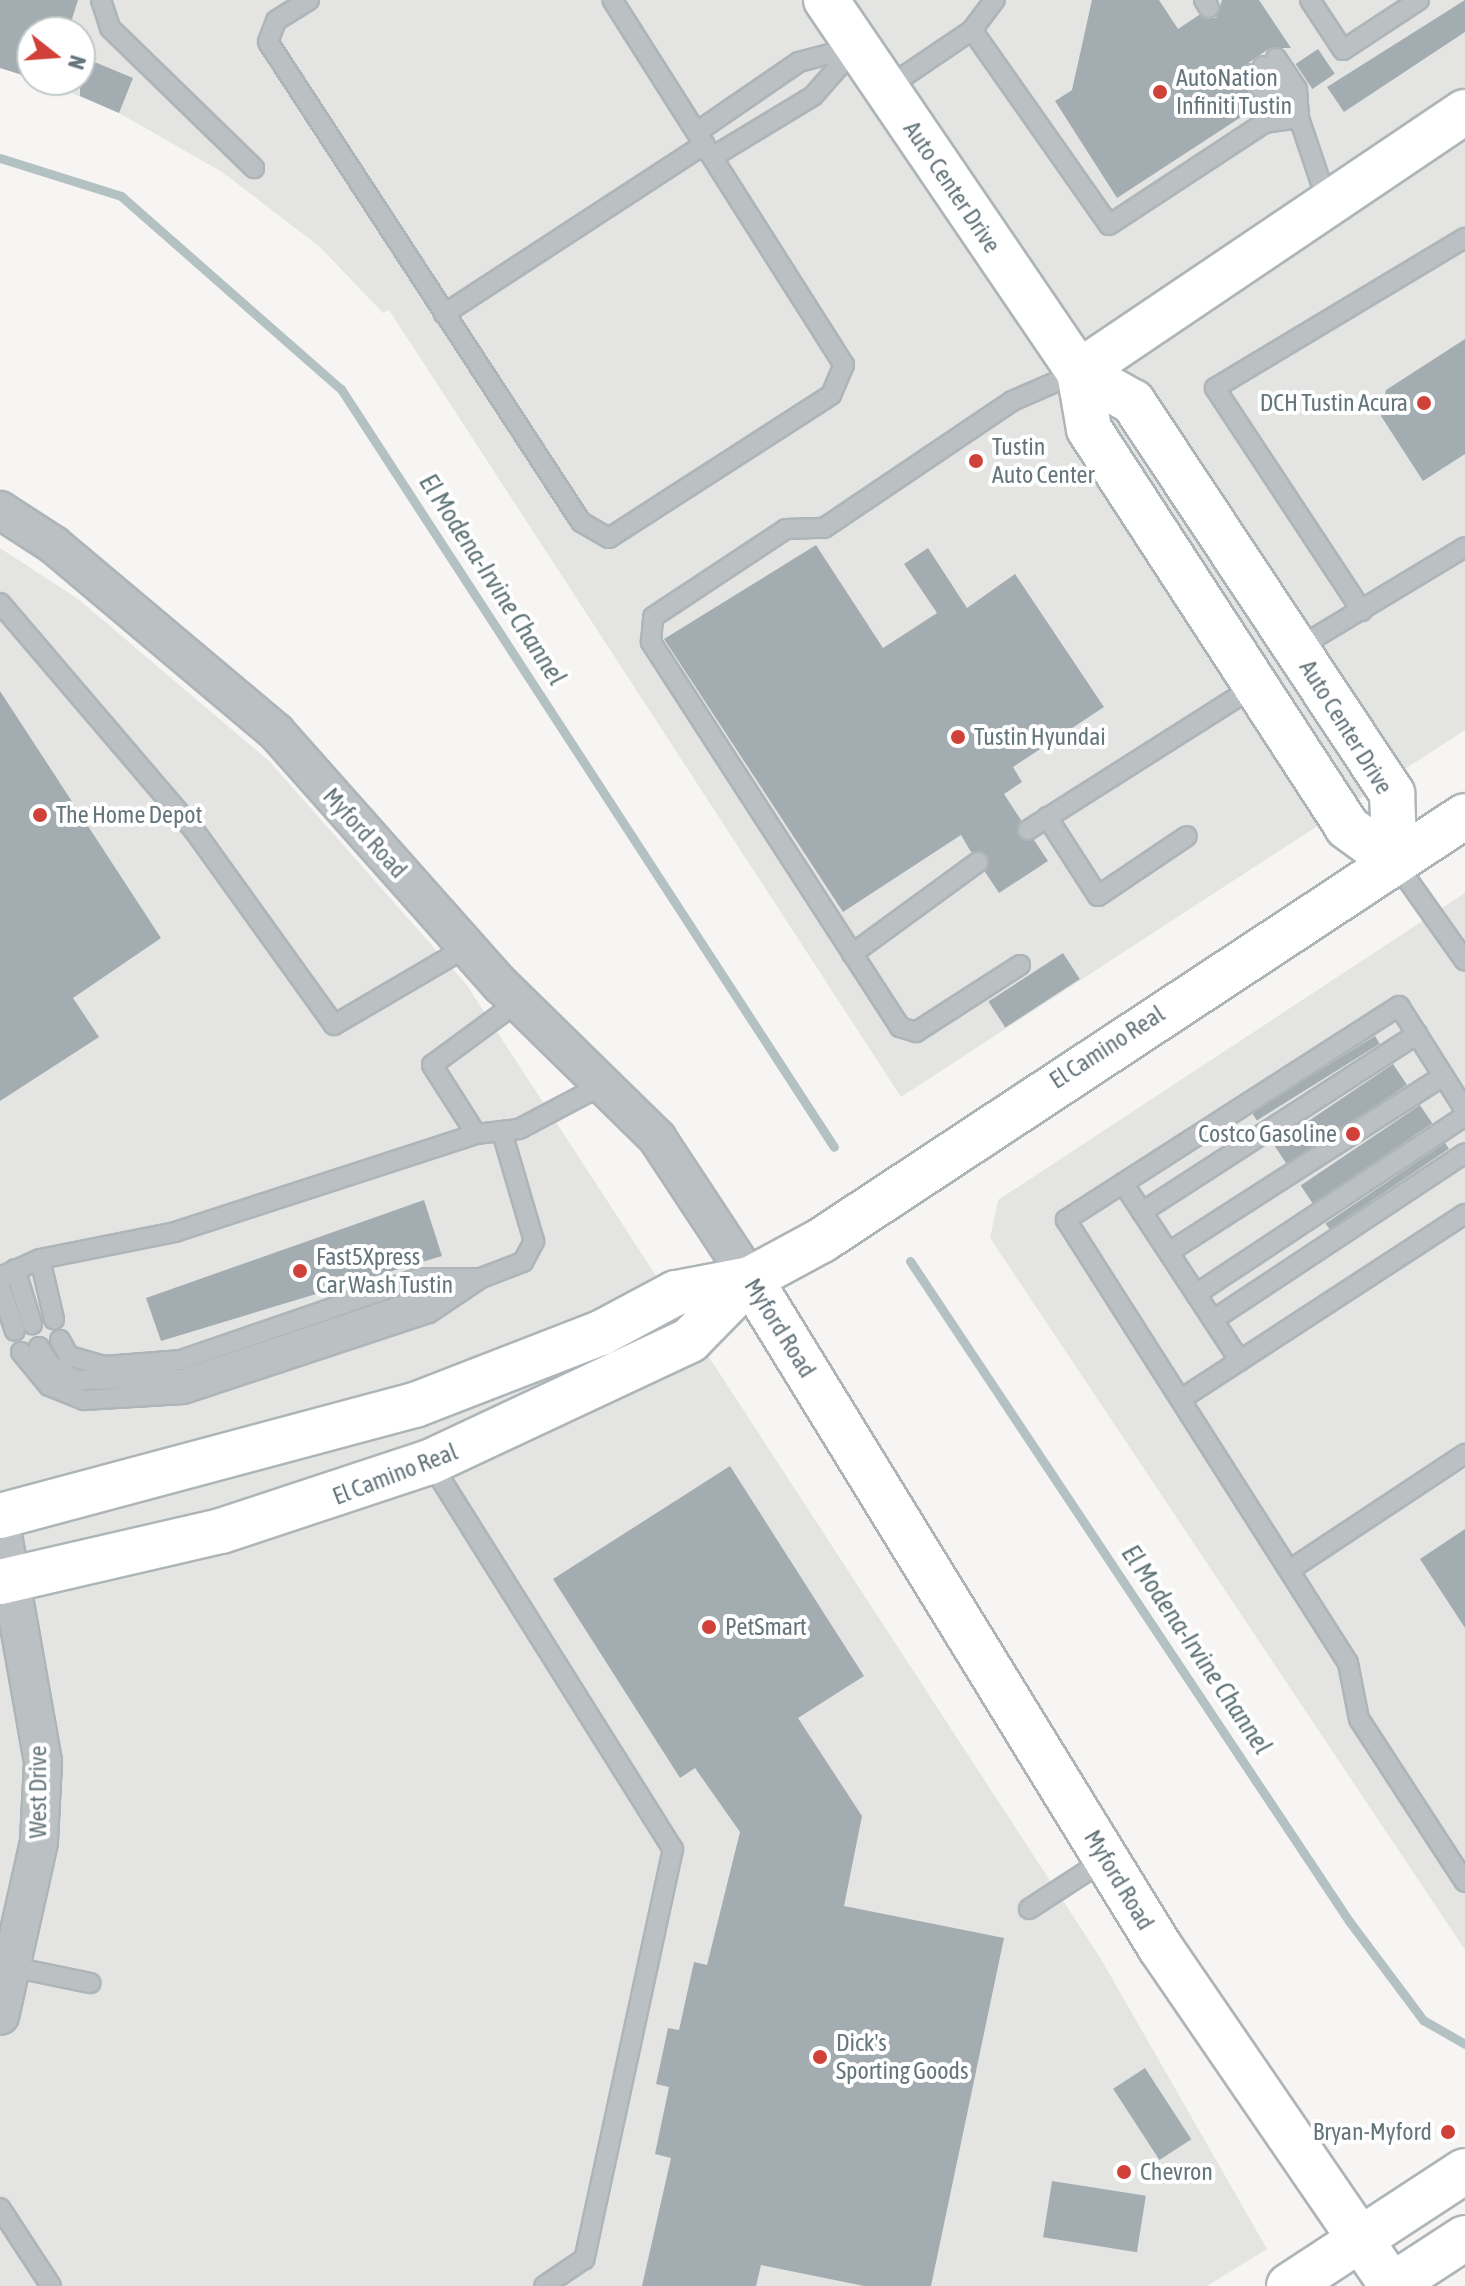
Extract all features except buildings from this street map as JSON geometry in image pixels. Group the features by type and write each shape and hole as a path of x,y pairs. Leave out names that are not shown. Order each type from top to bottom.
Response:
{"street":[{"name":"Auto Center Drive","path":"826,0 1079,372 1089,429 1347,827 1395,862"},
{"path":"1079,372 1465,112"},
{"name":"Auto Center Drive","path":"1079,372 1133,402 1392,794 1395,862"},
{"name":"Myford Road","path":"0,510 54,545 276,732 467,947 606,1083 657,1138 750,1279 1106,1859 1391,2286"},
{"name":"El Camino Real","path":"6,1580 311,1506 430,1462 690,1340 750,1279 822,1240 1465,816"},
{"name":"El Camino Real","path":"0,1517 415,1405 601,1333 676,1293 750,1279"},
{"name":"West Drive","path":"0,1517 6,1580 43,1762 39,1842 0,2016"},
{"path":"1289,2286 1465,2171"},
{"path":"1391,2286 1465,2238"}],"lane":[{"path":"101,0 110,28 254,168"},
{"path":"309,0 276,21 268,42 581,522 609,538 831,395 844,365 612,0"},
{"path":"885,89 972,30 995,0"},
{"path":"1310,0 1343,50 1414,1"},
{"path":"972,30 1109,225 1264,123 1299,118"},
{"path":"444,314 705,144 799,62 856,47"},
{"path":"705,144 813,96 856,47"},
{"path":"1299,118 1272,105 1263,66 1297,89 1299,118 1328,204"},
{"path":"1362,611 1215,388 1465,238"},
{"path":"1020,965 916,1032 900,1027 651,642 653,617 786,529 824,528 1012,401 1079,372"},
{"path":"1296,649 1465,547"},
{"path":"0,603 194,830 334,1025 467,947"},
{"path":"1028,830 1255,686"},
{"path":"1047,817 1098,896 1187,836"},
{"path":"852,954 978,862"},
{"path":"1395,862 1465,961"},
{"path":"476,1134 432,1065 519,1001"},
{"path":"1196,1294 1465,1113 1399,1006 1066,1220 1348,1663 1359,1719 1465,1882"},
{"path":"1142,1212 1417,1034"},
{"path":"1169,1252 1443,1076"},
{"path":"0,1286 23,1328 7,1273 40,1259 175,1232 476,1134 519,1129 606,1083"},
{"path":"30,1349 76,1380 182,1379 523,1262 534,1241 502,1132"},
{"path":"1213,1320 1465,1153"},
{"path":"1123,1183 1240,1361"},
{"path":"1181,1399 1465,1214"},
{"path":"40,1259 54,1319"},
{"path":"60,1340 69,1356 93,1364 181,1360 419,1278 481,1278"},
{"path":"1291,1569 1465,1454"},
{"path":"430,1462 673,1849 584,2259 544,2286"},
{"path":"1029,1909 1106,1859"},
{"path":"12,1967 90,1983"},
{"path":"0,2208 51,2286"}],"shaded area":[{"name":"Tustin Auto Center","path":"0,0 1465,0 1465,730 901,1097 389,310 383,313 320,247 222,172 119,113 78,96 96,96 96,16 16,16 16,73 0,68"},
{"path":"0,548 78,599 269,761 466,984 1101,1959 1267,2249 1207,2286 0,2286"},
{"path":"1465,893 1465,1950 990,1238 998,1200"}],"waterway":[{"name":"El Modena-Irvine Channel","path":"0,158 121,196 341,389 834,1147"},
{"name":"El Modena-Irvine Channel","path":"910,1261 1349,1921 1423,2020 1465,2044"}],"place":[{"name":"AutoNation Infiniti Tustin","path":"1160,92"},
{"name":"DCH Tustin Acura","path":"1424,403"},
{"name":"Tustin Auto Center","path":"976,461"},
{"name":"Tustin Hyundai","path":"958,737"},
{"name":"The Home Depot","path":"40,815"},
{"name":"Costco Gasoline","path":"1353,1134"},
{"name":"Fast5Xpress Car Wash Tustin","path":"300,1271"},
{"name":"PetSmart","path":"709,1627"},
{"name":"Dick's Sporting Goods","path":"820,2057"},
{"name":"Bryan-Myford","path":"1448,2132"},
{"name":"Chevron","path":"1124,2172"}]}
